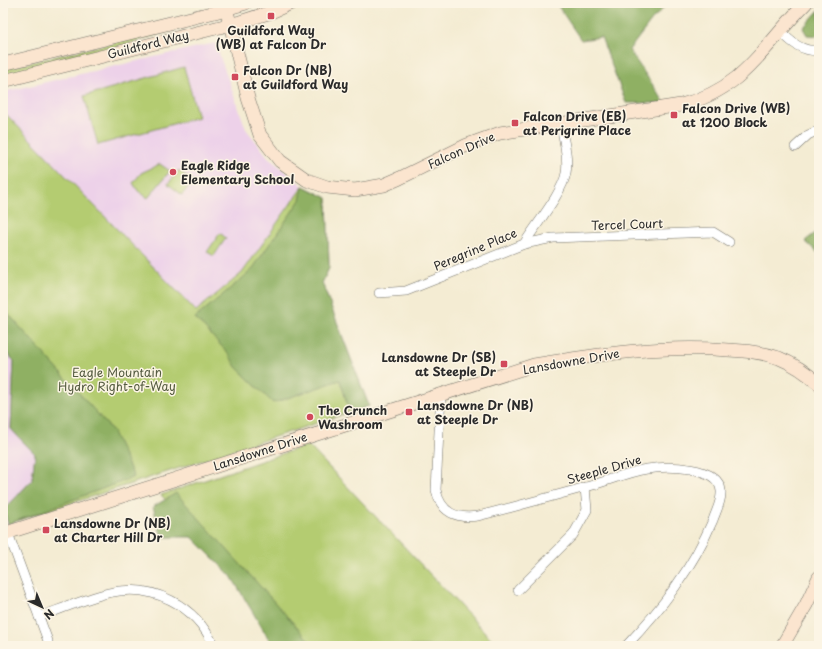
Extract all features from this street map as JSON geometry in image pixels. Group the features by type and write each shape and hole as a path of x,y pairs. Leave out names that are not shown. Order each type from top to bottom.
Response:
{"street":[{"name":"Guildford Way","path":"3,64 226,6 246,3"},
{"name":"Guildford Way","path":"3,81 230,24 270,12 291,3"},
{"name":"Falcon Drive","path":"226,6 248,98 260,135 280,161 307,180 326,187 340,189 369,189 400,178 483,138 500,133 681,104 710,95 723,89 749,67 806,3"},
{"path":"780,31 795,46 802,49 819,51"},
{"name":"Peregrine Place","path":"379,293 406,291 524,244 559,190 566,174 567,165 561,124"},
{"path":"795,148 808,135 819,130"},
{"name":"Tercel Court","path":"524,244 553,238 713,232 729,242"},
{"name":"Lansdowne Drive","path":"6,534 441,393 534,365 626,351 682,348 716,349 766,354 791,363 804,371 819,384"},
{"name":"Steeple Drive","path":"441,393 436,490 440,502 452,514 459,517 478,516 646,469 678,468 709,474 718,481 722,491 720,503 706,535 682,578 653,617 626,646"},
{"path":"518,590 573,535 586,510 585,487"},
{"path":"6,534 48,641"},
{"path":"782,646 816,593 819,577"},
{"path":"39,617 108,593 124,590 146,592 167,597 185,609 201,624 214,646"}],"shaded area":[{"name":"Eagle Ridge Elementary School","path":"215,43 246,129 268,157 303,186 242,273 196,311 3,111 3,92"},
{"path":"3,349 14,361 11,429 35,453 32,480 4,510 8,524 3,525"}],"green space":[{"path":"556,3 668,3 652,20 629,50 665,103 626,103 601,37 581,40"},
{"path":"819,10 819,36 807,35 803,28"},
{"path":"179,27 119,47 3,77 3,69"},
{"path":"184,67 198,117 98,145 84,96"},
{"name":"Eagle Mountain Hydro Right-of-Way","path":"3,111 196,311 242,273 303,186 327,198 329,268 322,283 369,406 8,524 4,510 32,480 35,454 11,429 14,361 3,349"},
{"path":"160,164 170,171 148,198 138,191 133,183 141,173"},
{"path":"179,170 193,181 182,195 168,184"},
{"path":"303,186 327,198 329,268 322,283 369,406 350,413 340,380 273,403 236,367 229,354 195,318 251,271 300,200"},
{"path":"819,230 819,254 805,241"},
{"path":"220,233 226,238 214,256 207,252"},
{"path":"3,308 112,430 134,477 8,524 4,510 32,480 35,454 11,429 14,361 3,349"},
{"path":"308,445 498,646 307,646 161,495"},
{"path":"176,493 314,646 273,646 231,576 192,537 162,537 153,507"}],"place":[{"name":"Guildford Way (WB) at Falcon Dr","path":"271,16"},
{"name":"Falcon Dr (NB) at Guildford Way","path":"235,77"},
{"name":"Falcon Drive (WB) at 1200 Block","path":"674,115"},
{"name":"Falcon Drive (EB) at Perigrine Place","path":"515,123"},
{"name":"Eagle Ridge Elementary School","path":"173,172"},
{"name":"Lansdowne Dr (SB) at Steeple Dr","path":"504,364"},
{"name":"Lansdowne Dr (NB) at Steeple Dr","path":"409,412"},
{"name":"The Crunch Washroom","path":"310,417"},
{"name":"Lansdowne Dr (NB) at Charter Hill Dr","path":"46,530"}]}
